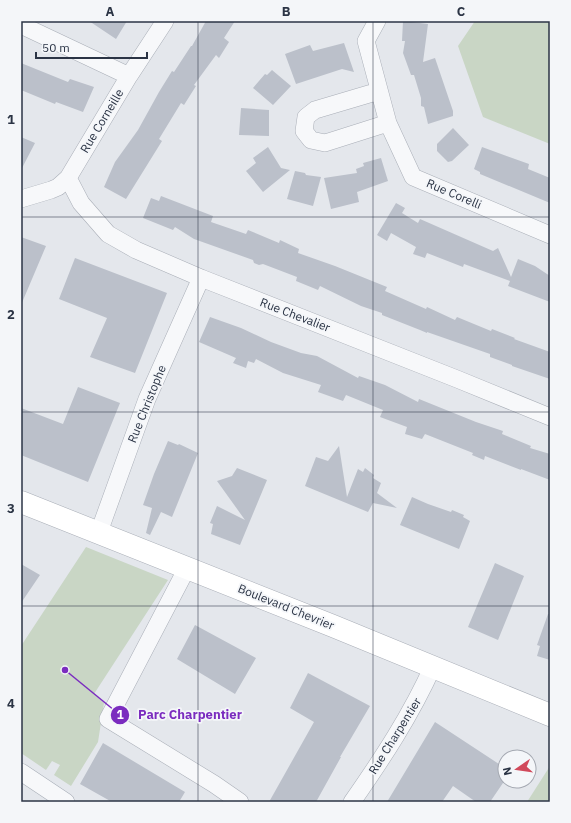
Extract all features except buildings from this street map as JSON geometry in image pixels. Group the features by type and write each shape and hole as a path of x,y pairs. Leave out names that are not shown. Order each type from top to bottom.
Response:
{"street":[{"name":"Rue Corneille","path":"21,199 52,190 68,178 129,76 165,21"},
{"name":"Rue Corelli","path":"377,21 366,41 388,123 413,177 550,235"},
{"path":"21,25 129,76"},
{"path":"379,91 315,110 306,117 304,130 311,140 325,142 388,123"},
{"name":"Rue Chevalier","path":"68,178 81,202 108,234 136,250 201,278 550,417"},
{"name":"Rue Christophe","path":"98,532 147,399 201,278"},
{"name":"Boulevard Chevrier","path":"21,502 433,666 550,715"},
{"path":"187,568 108,719 214,784 240,802"},
{"name":"Rue Charpentier","path":"352,802 414,706 433,666"},
{"path":"21,772 66,802"}],"green space":[{"path":"475,21 550,21 550,144 483,117 458,46"},
{"path":"86,547 168,580 94,694 104,703 98,742 71,786 54,775 60,765 52,761 46,770 21,753 21,646"},
{"path":"550,766 550,802 527,802 535,789 537,789 537,786"}],"place":[{"name":"Parc Charpentier","path":"65,670"}]}
